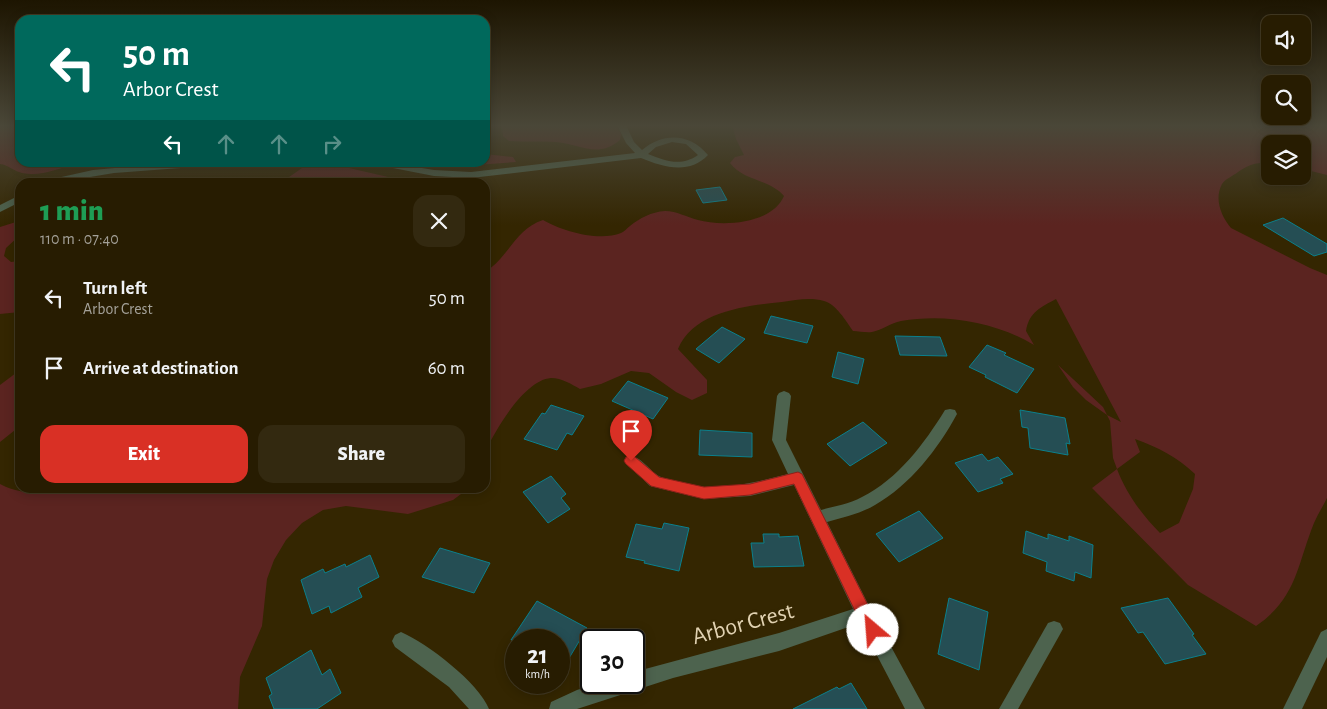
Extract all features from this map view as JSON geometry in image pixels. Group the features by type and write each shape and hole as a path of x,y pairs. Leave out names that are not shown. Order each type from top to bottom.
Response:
{"street":[{"path":"400,167 434,172 472,174 614,158"},
{"path":"650,158 665,164 679,166 693,163 699,158"},
{"path":"75,175 87,167"},
{"path":"65,178 103,170 147,167"},
{"path":"0,209 15,201"},
{"path":"784,396 779,440 864,614 916,709"},
{"path":"818,518 867,502 892,486 934,441 950,414"},
{"path":"631,461 656,482 704,493 750,490 798,478"},
{"name":"Arbor Crest","path":"645,678 778,642 864,614"},
{"path":"1008,709 1054,629"},
{"path":"1292,709 1327,638"},
{"path":"401,641 440,669 476,701 480,709"},
{"path":"558,709 577,699 593,694"}],"shaded area":[{"path":"0,158 15,158 15,167 65,167 49,172 29,174 0,164"},
{"path":"490,158 514,158 516,162 490,164"},
{"path":"734,158 1261,158 1261,163 1249,166 1223,182 1219,201 1224,218 1231,228 1327,275 1327,498 1314,523 1294,580 1280,604 1256,626 1188,585 1092,488 1117,469 1113,458 1110,421 1107,415 1121,422 1056,299 1036,311 1030,319 1026,331 1034,345 1003,330 970,321 952,319 935,318 901,321 872,332 853,331 837,309 819,300 798,300 737,309 708,318 696,326 686,336 678,349 707,380 707,393 692,400 676,392 649,373 631,371 601,384 580,389 563,380 551,378 531,387 521,397 503,420 490,443 490,268 519,236 533,224 543,220 560,228 581,234 602,236 621,233 650,214 665,211 708,222 733,223 758,218 769,213 778,205 784,196 778,190 735,169 730,163","holes":["1135,439 1167,453 1195,474 1193,489 1179,523 1160,533 1135,503 1117,469 1140,452"]},
{"path":"1311,158 1327,158 1327,175 1311,171"},
{"path":"302,168 349,168 393,178 288,178"},
{"path":"15,222 15,240 6,248 4,256 11,262 15,262 15,312 0,314 0,227"},
{"path":"1058,365 1103,407 1107,415 1086,400 1073,387"},
{"path":"15,374 15,430 0,442 0,385"},
{"path":"0,484 15,489 15,493 462,493 453,500 408,514 346,506 323,510 302,523 286,540 274,560 267,579 262,626 240,677 238,709 0,709"}],"building":[{"path":"720,187 727,200 703,203 696,190"},
{"path":"1283,218 1327,244 1327,252 1314,256 1263,225"},
{"path":"771,316 813,326 807,343 764,333"},
{"path":"722,327 745,339 719,363 696,349"},
{"path":"895,336 940,337 947,356 900,355"},
{"path":"987,345 1006,353 1004,355 1034,369 1017,393 969,367"},
{"path":"838,352 864,359 858,384 832,377"},
{"path":"628,381 668,398 653,419 612,401"},
{"path":"551,405 584,416 572,435 567,433 557,450 524,439 542,413 545,414"},
{"path":"1020,410 1065,418 1070,444 1066,443 1068,455 1030,448 1028,428 1022,427"},
{"path":"863,422 887,443 850,466 827,444"},
{"path":"700,430 752,433 752,457 699,455"},
{"path":"982,454 988,461 998,457 1013,474 1000,479 1003,483 978,492 955,463"},
{"path":"551,476 566,494 561,498 570,509 548,523 523,492"},
{"path":"919,511 943,538 899,562 876,534"},
{"path":"664,523 689,528 679,571 626,557 636,524 662,529"},
{"path":"1026,531 1048,539 1048,534 1069,541 1069,536 1093,545 1091,578 1075,572 1074,581 1046,571 1047,562 1023,553"},
{"path":"763,534 779,534 779,537 798,536 804,566 754,567 751,543 764,543"},
{"path":"440,548 490,563 474,593 422,577"},
{"path":"370,555 379,577 358,588 362,597 331,613 329,606 312,614 301,580 323,569 325,573 345,564 346,567"},
{"path":"949,598 988,612 979,670 938,654"},
{"path":"1168,598 1206,654 1165,664 1143,632 1138,633 1121,608"},
{"path":"537,601 587,628 580,629 580,640 570,657 570,629 518,629"},
{"path":"311,650 322,675 330,669 341,693 317,709 274,709 269,696 272,694 266,678"},
{"path":"851,683 867,709 793,709 837,687 839,689"}],"route":[{"path":"631,461 656,482 704,493 750,490 798,478 873,630"}]}
